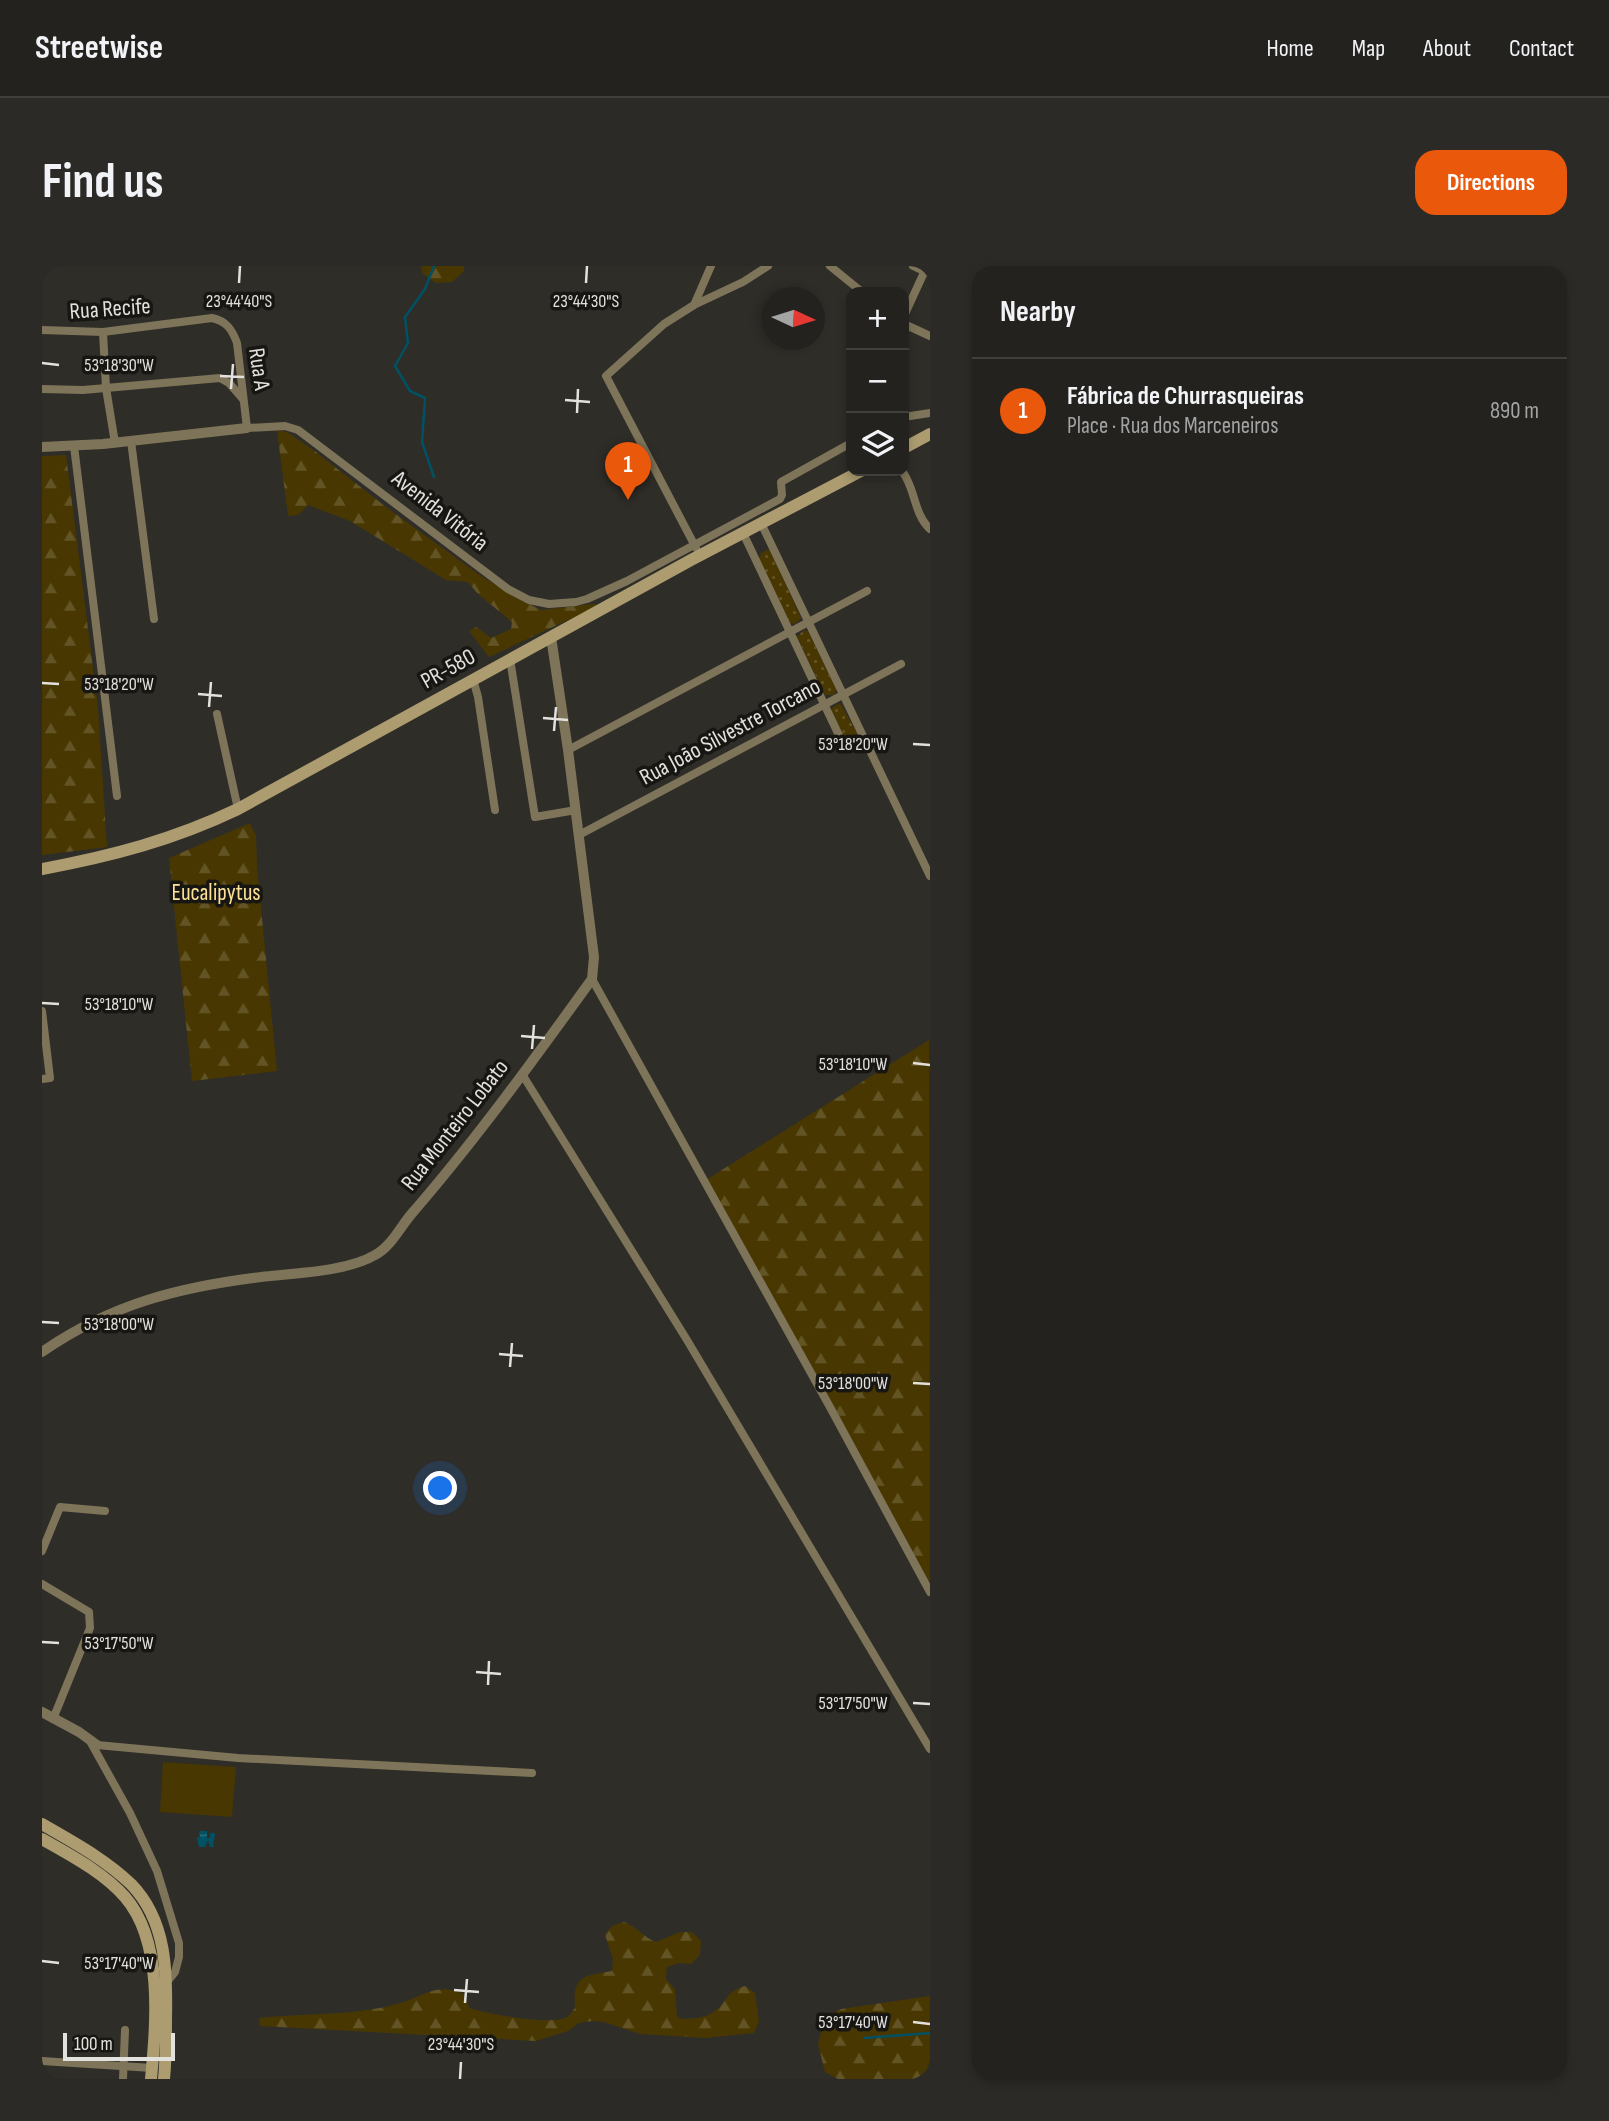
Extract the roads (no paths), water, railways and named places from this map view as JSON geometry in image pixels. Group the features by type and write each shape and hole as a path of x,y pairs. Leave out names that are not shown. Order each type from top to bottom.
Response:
{"main road":[{"path":"909,446 930,434"},
{"name":"PR-580","path":"42,869 110,856 149,845 238,809 551,637 697,550 743,533 851,476"},
{"path":"42,1824 113,1868 138,1893 159,1932 167,1982 164,2079"},
{"path":"42,1839 84,1864 119,1891 133,1907 145,1929 154,1980 152,2073"}],"street":[{"path":"694,304 711,266"},
{"path":"697,550 606,376 664,324 694,304 743,282 768,266"},
{"path":"830,266 857,287"},
{"path":"909,306 927,270 913,266"},
{"name":"Rua Recife","path":"42,330 103,332 212,318 221,320"},
{"name":"Rua A","path":"221,320 233,333 237,343 247,428"},
{"path":"909,326 930,336"},
{"path":"42,330 42,336"},
{"path":"103,332 106,388 114,443"},
{"path":"42,389 106,388 220,377 244,400"},
{"path":"909,416 930,413"},
{"name":"Avenida Vitória","path":"42,446 131,442 285,426 298,430 508,589 540,603 562,604 594,596 697,550 780,499 782,482 846,446"},
{"path":"131,442 154,619"},
{"path":"74,446 117,796"},
{"path":"905,476 912,488 919,515 930,529"},
{"path":"761,523 930,876"},
{"path":"743,533 845,748 863,738"},
{"path":"568,750 867,591"},
{"path":"551,637 594,957 592,979 930,1592"},
{"path":"510,659 535,817 576,810"},
{"name":"Rua João Silvestre Torcano","path":"579,835 901,664"},
{"path":"473,679 495,810"},
{"path":"218,714 238,809"},
{"name":"Rua Monteiro Lobato","path":"42,1352 105,1316 153,1296 235,1280 351,1265 376,1255 391,1241 522,1074 592,979"},
{"path":"42,1011 50,1078 42,1079"},
{"path":"522,1074 687,1340 930,1749"},
{"path":"42,1551 60,1507 105,1511"},
{"path":"42,1584 89,1612 91,1619 90,1628 53,1719"},
{"path":"42,1712 79,1732 93,1743 157,1871 178,1943 179,1957 175,1972 167,1982"},
{"path":"93,1743 238,1758 532,1773"},
{"path":"123,2079 125,2030"},
{"path":"42,2060 124,2067 152,2073"}],"water":[{"path":"199,1831 207,1831 207,1838 210,1838 210,1833 215,1833 213,1847 210,1847 208,1840 205,1847 199,1847"}],"waterway":[{"path":"434,266 425,289 405,317 408,343 395,366 410,391 425,398 422,442 434,477"},
{"path":"864,2038 930,2033"}],"place":[{"name":"Fábrica de Churrasqueiras","path":"628,500"}],"park label":[{"name":"Eucalipytus","path":"216,893"}]}
